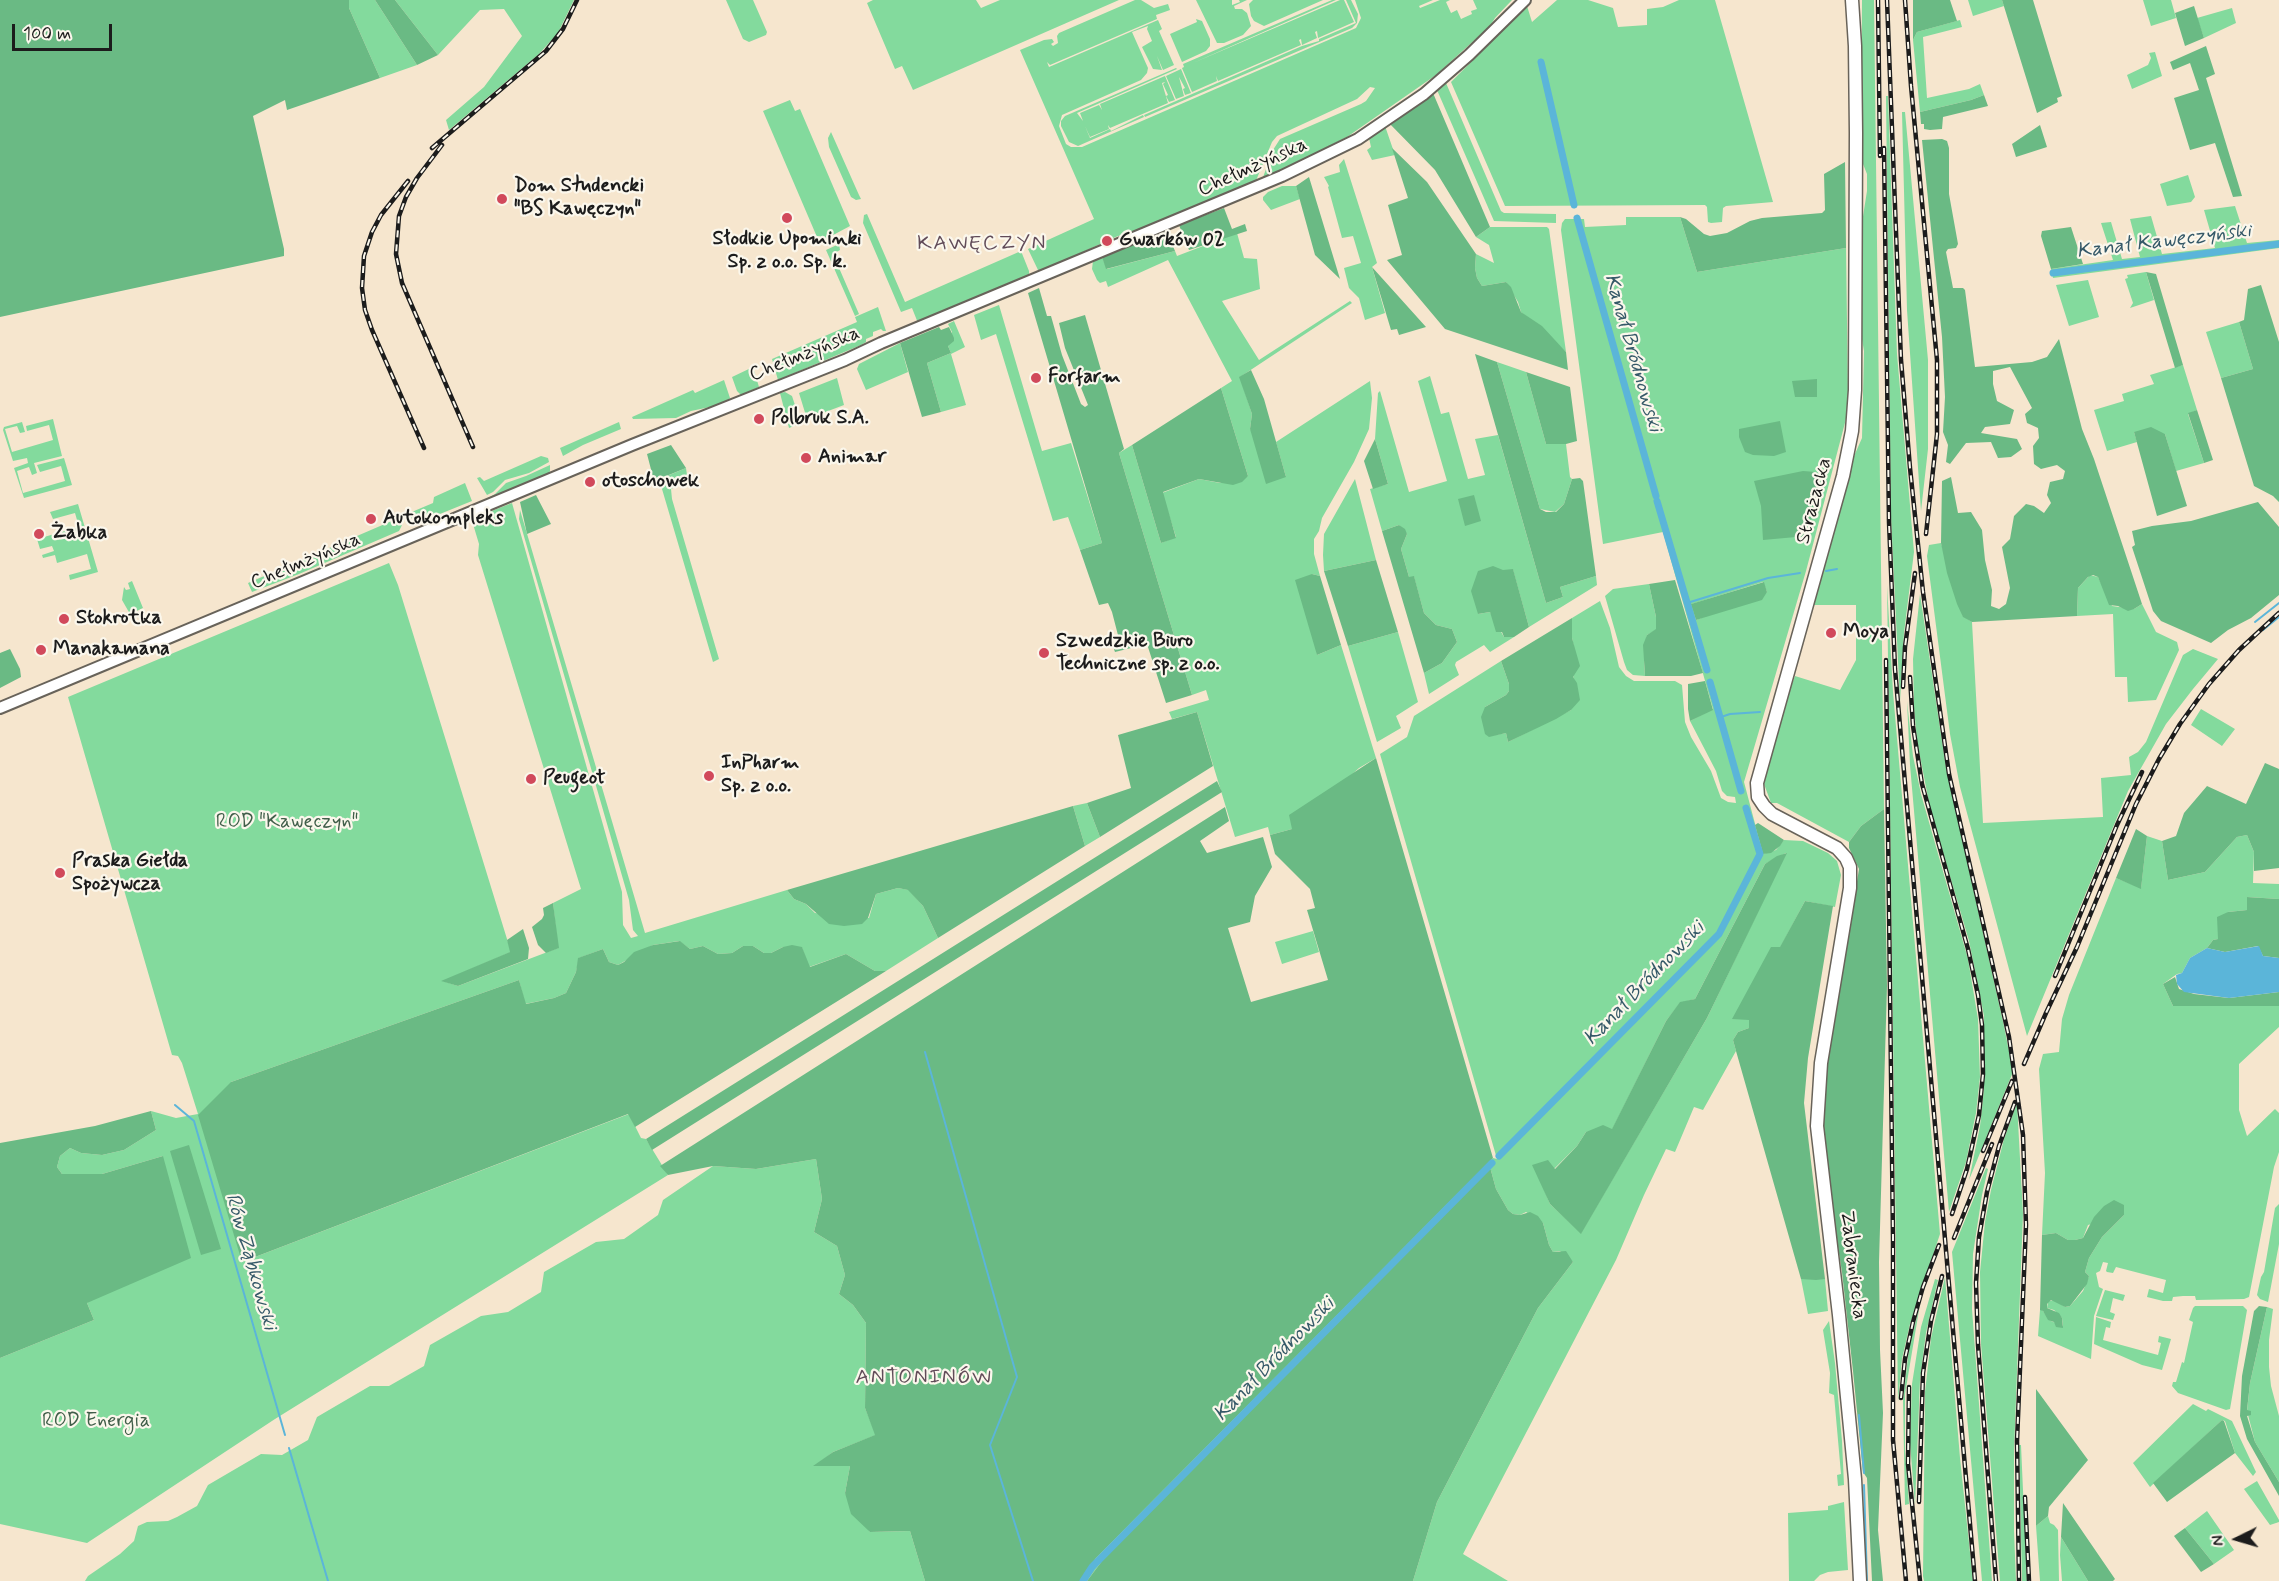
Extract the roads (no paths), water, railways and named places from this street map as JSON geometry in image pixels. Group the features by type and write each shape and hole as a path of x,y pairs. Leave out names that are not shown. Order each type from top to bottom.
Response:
{"main road":[{"name":"Strażacka","path":"1839,954 1851,876 1846,858 1837,848 1772,814 1758,796 1757,783 1843,476 1852,431 1856,380 1856,163 1855,56 1851,0"},
{"name":"Zabraniecka","path":"1839,954 1821,1063 1817,1126 1855,1479 1860,1581"}],"street":[{"name":"Chełmżyńska","path":"0,708 1248,192 1358,139 1424,94 1526,0"}],"water":[{"path":"2259,946 2263,956 2279,958 2279,992 2229,998 2184,992 2177,984 2176,975 2182,973 2190,958 2207,948 2225,952"}],"waterway":[{"name":"Kanał Bródnowski","path":"1541,62 1574,205"},
{"name":"Kanał Bródnowski","path":"1577,218 1656,496"},
{"name":"Kanał Kawęczyński","path":"2053,273 2279,244"},
{"name":"Kanał Bródnowski","path":"1657,501 1707,670"},
{"path":"1826,571 1837,569"},
{"path":"1687,603 1768,578 1800,573"},
{"path":"2255,622 2279,603"},
{"path":"2263,630 2279,617"},
{"name":"Kanał Bródnowski","path":"1710,682 1741,791"},
{"path":"1721,717 1730,714 1760,712"},
{"name":"Kanał Bródnowski","path":"1499,1156 1719,934 1760,854 1746,808"},
{"path":"925,1052 1017,1377 990,1445 1033,1581"},
{"name":"Rów Ząbkowski","path":"175,1105 194,1121 285,1435"},
{"name":"Kanał Bródnowski","path":"1083,1581 1092,1567 1492,1163"},
{"path":"1859,1415 1864,1473"},
{"name":"Rów Ząbkowski","path":"289,1448 328,1581"},
{"path":"1864,1485 1867,1581"}],"railway":[{"path":"432,148 546,51 563,29 577,0"},
{"path":"1878,0 1880,156"},
{"path":"1887,0 1901,360 1923,592 1949,774 2009,1037 2023,1135 2026,1225 2017,1441 2019,1581"},
{"path":"1905,0 1937,360 1937,434 1926,534"},
{"path":"442,145 406,197 399,216 396,254 402,283 473,447"},
{"path":"1884,148 1889,522 1895,669 1975,1581"},
{"path":"408,181 381,215 372,232 364,256 362,288 365,310 372,330 424,448"},
{"path":"1903,687 1905,647 1915,573"},
{"path":"2024,1064 2077,947 2136,804 2159,759 2180,724 2209,684 2239,650 2279,613"},
{"path":"1886,660 1893,1238 1893,1440 1906,1581"},
{"path":"1910,677 1913,726 1922,784 1968,949 1982,1025 1983,1074 1979,1115 1967,1169 1952,1214"},
{"path":"2055,976 2117,825 2142,772"},
{"path":"1983,1151 2012,1081"},
{"path":"1996,1581 1978,1345 1976,1283 1979,1237 1987,1192 1999,1146 2015,1102"},
{"path":"1954,1238 1992,1144"},
{"path":"1901,1398 1905,1359 1913,1322 1939,1245"},
{"path":"1919,1502 1923,1373 1931,1321 1942,1276"},
{"path":"1909,1387 1908,1464 1920,1581"},
{"path":"2025,1497 2029,1581"}],"place":[{"name":"Dom Studencki \"BS Kawęczyn\"","path":"502,199"},
{"name":"Słodkie Upominki Sp. z o.o. Sp. k.","path":"787,218"},
{"name":"Gwarków 02","path":"1107,241"},
{"name":"Forfarm","path":"1036,378"},
{"name":"Polbruk S.A.","path":"759,419"},
{"name":"Animar","path":"806,458"},
{"name":"otoschowek","path":"590,482"},
{"name":"Autokompleks","path":"371,519"},
{"name":"Żabka","path":"39,534"},
{"name":"Stokrotka","path":"64,619"},
{"name":"Moya","path":"1831,633"},
{"name":"Manakamana","path":"41,650"},
{"name":"Szwedzkie Biuro Techniczne sp. z o.o.","path":"1044,653"},
{"name":"InPharm Sp. z o.o.","path":"709,776"},
{"name":"Peugeot","path":"531,779"},
{"name":"Praska Giełda Spożywcza","path":"60,873"}],"district":[{"name":"KAWĘCZYN","path":"982,245"},
{"name":"ANTONINÓW","path":"924,1379"}],"park label":[{"name":"ROD \"Kawęczyn\"","path":"287,823"},
{"name":"ROD Energia","path":"96,1422"}]}
